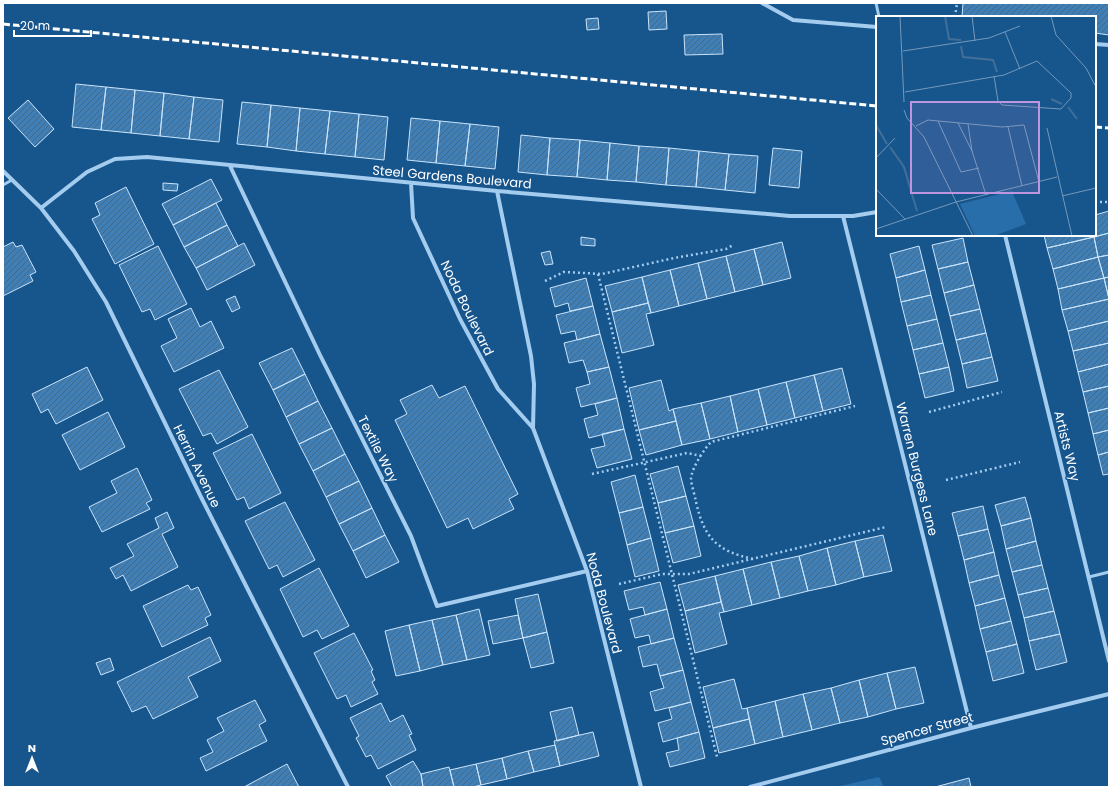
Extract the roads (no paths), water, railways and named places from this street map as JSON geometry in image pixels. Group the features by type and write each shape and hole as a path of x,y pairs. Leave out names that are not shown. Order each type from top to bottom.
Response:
{"street":[{"path":"762,3 793,20 876,27"},
{"path":"1096,44 1109,45"},
{"name":"Steel Gardens Boulevard","path":"41,208 86,172 115,159 148,158 497,191 790,216 843,216 876,212"},
{"name":"Textile Way","path":"230,166 320,355 411,536 437,606 587,571"},
{"name":"Herrin Avenue","path":"3,171 41,208 74,251 106,302 201,498 348,787"},
{"name":"Noda Boulevard","path":"411,183 414,218 460,319 498,389 533,428 587,571 641,787"},
{"name":"Noda Boulevard","path":"497,191 531,356 534,384 533,428"},
{"name":"Warren Burgess Lane","path":"843,216 971,728"},
{"name":"Artists Way","path":"1005,236 1109,661"},
{"name":"Spencer Street","path":"750,787 971,728 1109,694"}],"lane":[{"path":"876,3 879,16"},
{"path":"3,185 12,180"},
{"path":"1089,577 1109,572"}],"railway":[{"path":"3,24 876,106"},
{"path":"1096,127 1109,128"}]}
